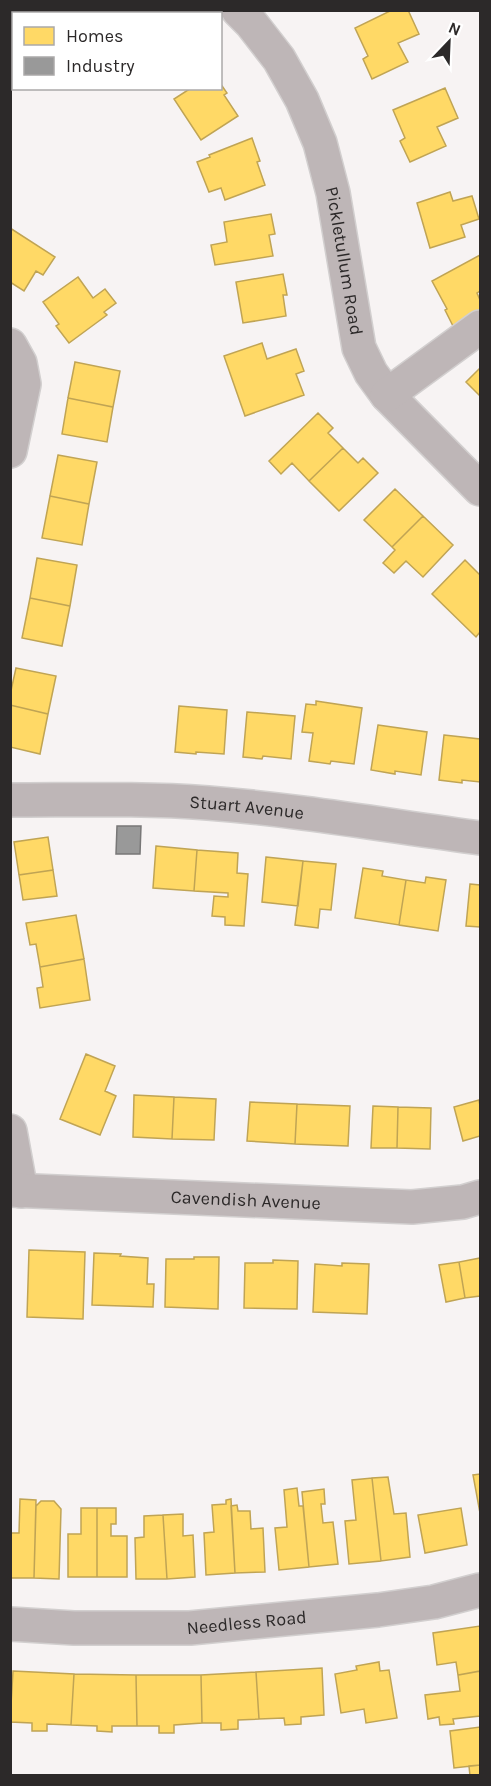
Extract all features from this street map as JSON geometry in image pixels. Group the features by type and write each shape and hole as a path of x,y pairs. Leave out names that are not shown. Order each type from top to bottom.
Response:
{"street":[{"name":"Pickletullum Road","path":"238,10 279,59 302,100 320,143 333,193 359,348 370,373 387,395 480,489"},
{"path":"387,395 480,327"},
{"path":"10,345 20,363 24,384 10,451"},
{"name":"Stuart Avenue","path":"10,800 207,803 480,838"},
{"path":"10,1131 16,1190"},
{"name":"Cavendish Avenue","path":"16,1190 412,1207 463,1202 480,1197"},
{"name":"Needless Road","path":"10,1624 74,1628 190,1628 378,1610 434,1602 480,1590"}],"building: Homes":[{"path":"75,10 136,10 135,12 74,12"},
{"path":"392,10 408,10 419,34 398,43 408,62 372,79 363,59 368,56 355,28"},
{"path":"222,86 227,93 224,95 238,116 201,140 174,99 188,90 222,90"},
{"path":"445,88 458,118 437,127 446,146 410,162 400,141 405,138 393,110"},
{"path":"252,138 265,185 225,200 221,188 209,192 197,162"},
{"path":"450,192 453,201 472,196 479,219 461,225 465,237 430,248 417,203"},
{"path":"271,214 275,234 269,235 273,256 215,265 211,245 227,242 224,222"},
{"path":"10,228 55,257 43,275 36,271 24,291 10,282"},
{"path":"480,255 480,291 477,293 480,300 480,316 455,330 432,281"},
{"path":"283,274 287,295 283,295 286,316 243,323 236,282"},
{"path":"78,277 93,298 105,289 116,303 104,312 107,315 69,343 56,326 59,324 43,302"},
{"path":"262,343 267,359 296,349 304,371 296,374 304,395 245,416 224,356"},
{"path":"75,362 120,371 113,407 68,398"},
{"path":"480,368 480,396 466,382"},
{"path":"68,398 113,407 107,442 62,434"},
{"path":"318,413 333,428 328,433 343,448 309,481 292,463 281,474 269,461"},
{"path":"343,448 358,463 363,458 378,473 339,511 309,481"},
{"path":"58,455 97,462 89,504 50,496"},
{"path":"395,489 423,516 392,547 364,520"},
{"path":"50,496 89,504 82,545 42,538"},
{"path":"423,516 453,545 423,577 406,561 394,573 383,563 395,550 392,547"},
{"path":"37,558 77,565 70,606 30,598"},
{"path":"465,560 480,575 480,632 476,637 432,594"},
{"path":"30,598 70,606 62,646 22,638"},
{"path":"16,668 56,676 48,714 10,705"},
{"path":"316,701 362,708 354,764 309,761 313,733 302,732 306,704 316,705"},
{"path":"10,705 48,714 40,754 10,747"},
{"path":"179,706 227,710 224,754 175,752"},
{"path":"247,712 295,716 291,759 263,756 262,759 243,757"},
{"path":"378,725 427,732 421,775 371,770"},
{"path":"444,735 480,739 480,782 462,780 462,783 439,780"},
{"path":"48,837 53,870 19,875 14,842"},
{"path":"156,846 197,850 194,891 153,888"},
{"path":"197,850 238,853 237,873 248,874 244,926 225,925 225,917 212,916 214,896 228,897 228,893 194,891"},
{"path":"266,857 303,861 298,906 262,902"},
{"path":"303,861 336,864 331,910 320,909 318,928 295,925"},
{"path":"363,868 383,871 382,876 406,880 399,925 355,918"},
{"path":"53,870 57,896 23,900 19,875"},
{"path":"426,877 446,880 438,931 399,925 406,880 425,883"},
{"path":"470,884 480,885 480,927 466,926"},
{"path":"76,915 84,959 40,967 36,944 30,945 26,923"},
{"path":"84,959 90,1000 40,1008 37,988 43,987 40,967"},
{"path":"86,1054 115,1066 105,1091 116,1096 100,1135 60,1119"},
{"path":"134,1095 174,1097 172,1139 133,1137"},
{"path":"174,1097 216,1099 214,1140 172,1139"},
{"path":"479,1100 480,1136 463,1141 454,1107"},
{"path":"250,1102 297,1104 295,1144 247,1141"},
{"path":"297,1104 350,1106 348,1146 295,1144"},
{"path":"373,1106 398,1107 397,1148 371,1148"},
{"path":"398,1107 431,1108 430,1149 397,1148"},
{"path":"29,1250 85,1252 83,1319 27,1317"},
{"path":"94,1253 148,1258 147,1284 154,1284 153,1307 92,1305"},
{"path":"194,1257 219,1257 218,1309 165,1307 166,1259 194,1259"},
{"path":"480,1258 480,1296 465,1298 459,1262"},
{"path":"273,1260 298,1261 297,1309 244,1308 245,1263 273,1263"},
{"path":"459,1262 465,1298 446,1302 439,1265"},
{"path":"342,1263 369,1264 367,1314 313,1312 315,1264 342,1266"},
{"path":"480,1474 480,1513 473,1475"},
{"path":"388,1477 394,1514 406,1513 410,1557 381,1561 372,1478"},
{"path":"372,1478 381,1561 349,1564 345,1521 356,1520 352,1480"},
{"path":"297,1488 299,1506 303,1506 309,1567 279,1570 275,1528 287,1527 284,1490"},
{"path":"324,1489 325,1504 321,1504 323,1523 333,1522 338,1564 309,1567 302,1492"},
{"path":"20,1499 36,1500 34,1578 10,1578 10,1533 19,1533"},
{"path":"231,1499 235,1573 206,1575 204,1533 214,1532 212,1505 226,1504 226,1500"},
{"path":"41,1501 54,1501 61,1509 59,1579 34,1578 36,1506"},
{"path":"237,1505 238,1511 250,1511 251,1529 263,1528 265,1572 235,1573 231,1506"},
{"path":"81,1508 97,1508 97,1577 68,1577 68,1534 81,1534"},
{"path":"97,1508 116,1508 116,1524 111,1524 111,1536 127,1536 127,1577 97,1577"},
{"path":"461,1508 467,1545 425,1553 418,1515"},
{"path":"183,1514 183,1536 193,1535 195,1577 167,1579 163,1515"},
{"path":"163,1515 167,1579 136,1579 135,1538 144,1537 144,1516"},
{"path":"480,1626 480,1671 458,1675 456,1662 437,1665 433,1633"},
{"path":"379,1662 380,1671 389,1670 397,1718 366,1723 364,1709 341,1713 335,1674 357,1670 356,1666"},
{"path":"322,1668 324,1715 301,1717 301,1724 285,1725 284,1718 259,1719 256,1672"},
{"path":"13,1671 74,1674 71,1725 47,1724 47,1731 32,1731 32,1723 10,1722"},
{"path":"480,1671 480,1716 453,1719 454,1724 440,1725 439,1717 428,1719 425,1695 460,1691 458,1675"},
{"path":"256,1672 259,1719 238,1720 238,1729 221,1730 221,1723 202,1723 201,1675"},
{"path":"74,1674 136,1675 137,1726 112,1726 112,1732 97,1731 97,1726 71,1725"},
{"path":"136,1675 201,1675 202,1723 174,1725 174,1733 159,1733 159,1726 137,1726"},
{"path":"480,1727 480,1765 454,1768 450,1731"},
{"path":"480,1765 480,1776 470,1776 469,1766"}],"building: Industry":[{"path":"117,826 141,826 140,854 116,854"}]}
